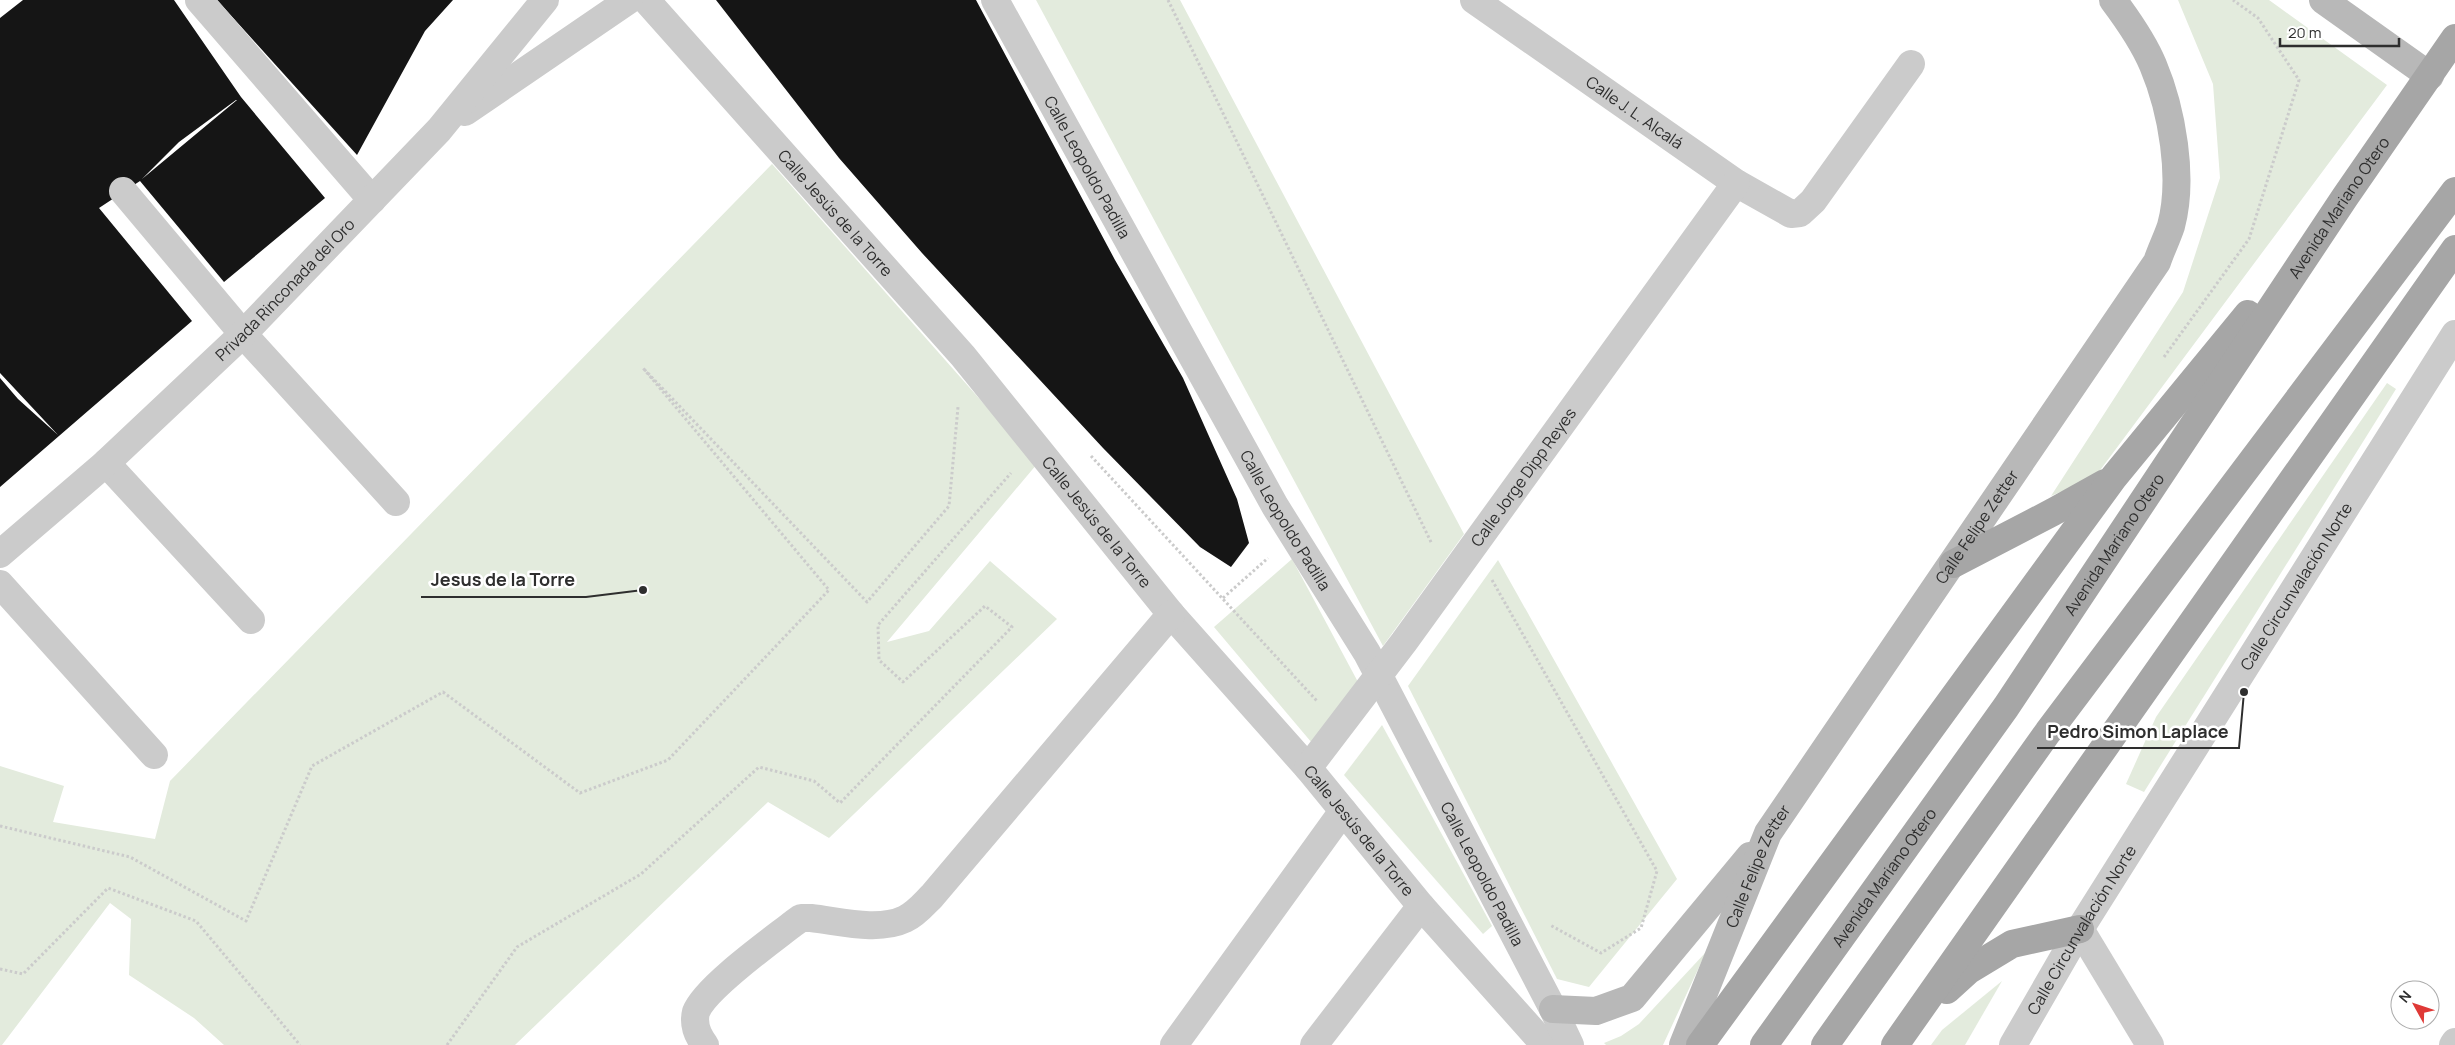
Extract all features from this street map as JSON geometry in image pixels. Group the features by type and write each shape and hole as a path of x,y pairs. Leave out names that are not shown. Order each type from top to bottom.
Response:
{"main road":[{"name":"Calle Felipe Zetter","path":"1683,1045 1768,833 2157,262 2171,226 2175,193 2175,160 2171,127 2164,95 2153,64 2134,29 2113,0"},
{"path":"2323,0 2430,76"},
{"name":"Avenida Mariano Otero","path":"1764,1045 2006,707 2345,198 2455,38"},
{"path":"1824,1045 2048,732 2455,191"},
{"path":"1700,1045 2114,477 2345,198"},
{"path":"1895,1045 2455,249"},
{"path":"1953,564 2053,512 2114,477"},
{"path":"1553,1008 1596,1011 1632,998 1768,833"},
{"path":"1914,1020 1968,970 2012,944 2080,929"}],"street":[{"path":"199,0 372,200"},
{"name":"Privada Rinconada del Oro","path":"0,554 106,464 243,334 439,130 545,0"},
{"path":"439,130 629,0"},
{"name":"Calle Jesús de la Torre","path":"646,0 963,356 1171,614 1308,768 1421,906 1545,1045"},
{"name":"Calle Leopoldo Padilla","path":"995,0 1274,506 1378,675 1553,1008 1570,1045"},
{"name":"Calle J. L. Alcalá","path":"1474,0 1736,183 1782,211 1791,214 1800,213 1813,201 1911,64"},
{"name":"Calle Jorge Dipp Reyes","path":"1308,768 1378,675 1736,183"},
{"path":"123,191 243,334 396,502"},
{"name":"Calle Circunvalación Norte","path":"2013,1045 2080,929 2455,334"},
{"path":"106,464 251,620"},
{"path":"0,584 154,754"},
{"path":"705,1045 695,1024 696,1014 700,1005 712,991 801,918 884,924 904,920 914,914 932,896 1171,614"},
{"path":"1174,1045 1343,811"},
{"path":"1314,1045 1421,906"},
{"path":"2080,929 2150,1045"}],"path":[{"path":"1168,0 1433,546"},
{"path":"0,826 130,857 246,921 312,766 443,692 580,793 668,760 829,590 643,368 867,602 949,506 959,397"},
{"path":"1085,448 1322,706"},
{"path":"447,1045 517,947 641,874 759,767 814,781 840,803 1012,626 984,606 903,682 879,660 878,625 1012,472"},
{"path":"1223,598 1274,552"},
{"path":"1491,577 1657,871 1640,928 1601,953 1546,924"},
{"path":"0,969 24,974 108,888 196,921 300,1045"}],"shaded area":[{"path":"1036,0 1180,0 1464,534 1383,646"},
{"path":"2178,0 2269,0 2387,85 2095,477 2051,496 2183,292 2220,178 2213,84"},
{"path":"772,164 1037,464 887,642 929,631 990,561 1057,619 829,838 768,802 515,1045 224,1045 194,1018 129,975 131,919 110,903 2,1045 0,1045 0,766 64,786 53,822 155,839 170,781"},
{"path":"2387,383 2396,389 2144,792 2126,784 2156,717"},
{"path":"1292,559 1358,682 1312,743 1214,627"},
{"path":"1498,560 1677,879 1589,987 1557,979 1408,686"},
{"path":"1382,725 1492,926 1483,934 1344,775"},
{"path":"1706,952 1663,1045 1606,1045 1604,1043 1621,1036 1639,1024"},
{"path":"2002,981 1965,1045 1931,1045 1942,1030"}],"building":[{"path":"23,0 174,0 241,97 325,198 224,282 140,181 99,208 192,321 0,487 0,378 18,399 58,435 0,373 0,18","holes":["237,100 142,179 179,142"]},
{"path":"217,0 453,0 425,31 357,155"},
{"path":"716,0 976,0 1115,260 1183,378 1237,499 1249,543 1231,567 1200,547 1103,448 922,253 839,158"}],"place":[{"name":"Jesus de la Torre","path":"643,590"},
{"name":"Pedro Simon Laplace","path":"2244,692"}]}
